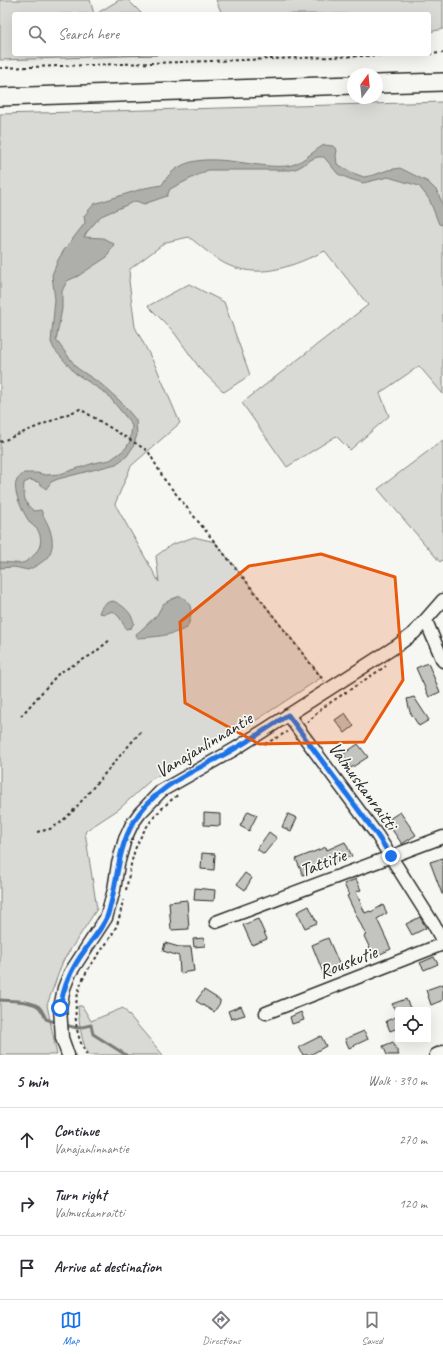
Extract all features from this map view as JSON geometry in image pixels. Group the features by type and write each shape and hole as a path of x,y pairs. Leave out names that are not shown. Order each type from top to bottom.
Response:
{"highway":[{"path":"383,84 443,82"},
{"path":"0,97 347,85"}],"street":[{"name":"Vanajanlinnantie","path":"68,1055 62,1038 60,1008 64,988 70,973 106,918 114,890 118,864 125,839 132,824 140,813 161,790 236,749 398,645 414,633 426,621 443,600"},
{"path":"426,621 443,661"},
{"name":"Valmuskanraitti","path":"288,715 377,835 434,925 443,943"},
{"name":"Tattitie","path":"216,922 443,837"},
{"name":"Rouskutie","path":"266,1013 443,943"},
{"path":"436,1055 443,1052"}],"path":[{"path":"431,54 443,53"},
{"path":"0,68 362,56"},
{"path":"0,442 80,409 148,451 164,479 330,689"},
{"path":"21,716 59,673 93,654 112,639"},
{"path":"37,832 50,829 60,823 73,811 142,730"}],"highlighted area":[{"path":"321,554 395,577 403,680 364,742 259,744 185,703 180,622 249,566"}],"shaded area":[{"path":"0,0 90,0 93,12 12,12 12,56 126,56 0,60"},
{"path":"119,0 128,0 140,12 99,12"},
{"path":"216,0 443,0 443,29 431,32 431,12 221,12"},
{"path":"443,102 443,394 419,366 380,393 389,416 350,450 336,436 287,467 242,403 368,305 325,251 279,269 267,271 243,270 225,264 189,237 166,242 130,269 129,281 135,327 157,369 180,423 131,466 115,504 159,582 156,556 171,545 194,537 215,542 322,677 255,721 152,779 119,809 85,832 97,909 63,961 47,1005 57,1055 0,1055 0,114"},
{"path":"324,145 333,146 337,150 337,164 364,177 400,168 428,182 437,191 443,205 443,225 439,224 429,199 419,186 388,177 363,183 338,174 324,157 315,158 296,169 291,170 208,170 170,189 167,196 144,204 136,201 101,216 84,237 103,238 114,244 107,257 78,276 67,281 62,291 62,309 56,340 77,368 101,384 120,401 136,420 137,435 133,447 127,456 116,464 58,479 51,482 46,489 38,482 30,480 24,483 24,495 26,502 34,511 41,510 49,527 52,538 51,550 45,559 28,570 14,567 0,568 0,562 20,563 28,560 38,550 40,544 39,532 27,519 17,496 17,480 24,473 46,475 60,474 94,463 110,460 126,448 130,441 132,426 129,421 107,394 75,373 54,349 51,342 55,300 52,275 64,250 85,223 84,216 94,204 145,188 162,185 173,171 186,164 202,160 219,160 271,166 287,166 297,163"},
{"path":"189,284 224,302 250,375 224,392 201,370 173,331 148,306"},
{"path":"443,440 443,559 440,562 378,489"},
{"path":"180,596 185,599 191,610 187,628 181,631 156,637 137,638 136,634 157,615 163,604"},
{"path":"113,601 120,604 129,612 134,623 131,628 126,629 120,618 113,611 105,614 99,613 104,605"},
{"path":"78,1006 82,1006 91,1021 123,1008 163,1055 88,1055 81,1031"}],"building":[{"path":"428,663 440,692 429,697 416,668"},
{"path":"414,697 429,720 419,726 410,712 407,699"},
{"path":"345,713 354,726 345,733 335,720"},
{"path":"358,744 368,757 351,768 342,755"},
{"path":"248,811 257,815 249,831 240,826"},
{"path":"400,812 416,835 402,844 386,821"},
{"path":"204,813 220,814 220,826 204,825"},
{"path":"288,814 297,818 291,831 282,827"},
{"path":"269,832 277,838 264,854 257,849"},
{"path":"345,842 352,856 303,875 296,859 326,847 327,850"},
{"path":"202,853 215,854 214,870 201,869"},
{"path":"443,858 443,894 442,894 430,862"},
{"path":"245,873 252,878 245,890 237,884"},
{"path":"356,879 361,890 356,892 365,913 371,912 383,905 387,913 377,919 391,949 374,957 364,936 366,935 347,896 349,895 344,884"},
{"path":"195,888 215,890 214,901 194,900"},
{"path":"187,900 189,929 171,930 169,902"},
{"path":"309,906 317,923 305,928 297,912"},
{"path":"420,917 426,928 412,935 406,924"},
{"path":"258,919 267,939 252,945 243,925"},
{"path":"204,938 205,946 194,947 193,939"},
{"path":"328,938 341,968 324,975 312,945"},
{"path":"165,943 179,947 191,947 194,971 180,973 179,956 163,951"},
{"path":"434,957 438,964 424,970 420,963"},
{"path":"443,984 443,1000 431,1005 426,990"},
{"path":"204,990 220,1000 220,1003 214,1012 196,1001"},
{"path":"406,999 410,1007 395,1007 395,1010 392,1004"},
{"path":"241,1006 245,1015 231,1019 228,1011"},
{"path":"301,1012 304,1020 292,1024 290,1017"},
{"path":"395,1017 395,1029 390,1031 386,1021"},
{"path":"364,1031 368,1039 349,1048 345,1039"},
{"path":"321,1036 326,1046 310,1055 303,1055 299,1047"},
{"path":"393,1042 399,1055 387,1055 383,1046"}],"waterway":[{"path":"0,1000 31,1003 40,1008 46,1019 57,1023"},
{"path":"65,1025 77,1028"},
{"path":"78,1028 91,1025 93,1034 126,1055"}],"route":[{"path":"60,1008 64,988 70,973 106,918 114,890 118,864 125,839 132,824 140,813 161,790 236,749 288,715 391,856"}]}
